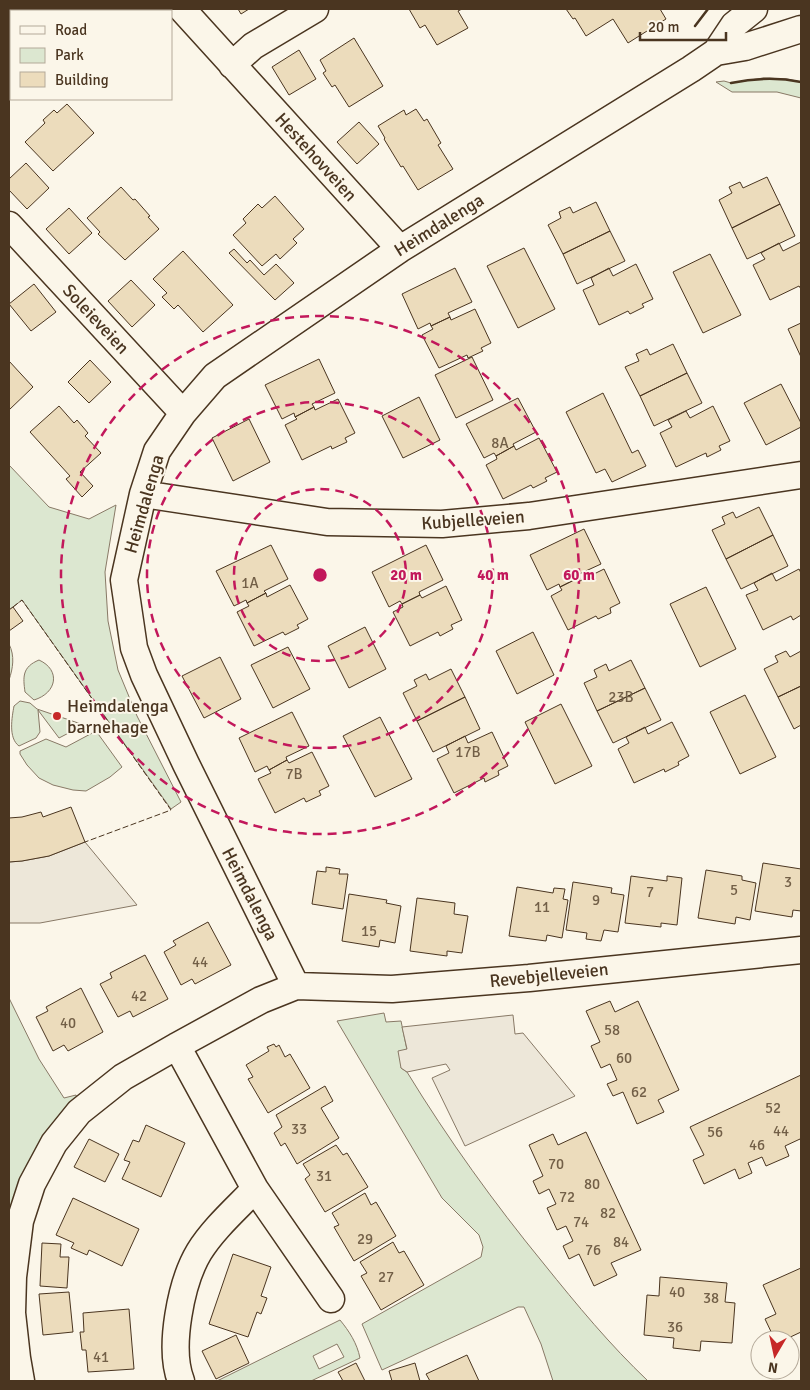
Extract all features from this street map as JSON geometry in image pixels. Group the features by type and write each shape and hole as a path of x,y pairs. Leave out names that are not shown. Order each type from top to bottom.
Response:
{"street":[{"name":"Hestehovveien","path":"182,9 400,249"},
{"path":"232,65 254,46 315,9"},
{"name":"Heimdalenga","path":"716,52 734,26 754,9"},
{"name":"Heimdalenga","path":"296,986 194,780 144,675 134,648 124,580 143,494 157,451 183,413 215,376 400,249 716,52 745,47 801,30"},
{"name":"Soleieveien","path":"9,225 183,413"},
{"name":"Kubjelleveien","path":"143,494 327,522 442,524 529,516 801,474"},
{"name":"Revebjelleveien","path":"296,986 392,989 529,978 801,950"},
{"path":"21,1381 12,1313 13,1277 20,1221 32,1184 54,1143 80,1112 123,1077 261,1000 296,986"},
{"path":"177,1046 255,1189 332,1300"},
{"path":"179,1381 176,1347 178,1317 186,1282 200,1251 221,1225 255,1189"}],"green space":[{"path":"763,78 787,79 801,82 801,98 777,92 732,92 716,82 724,81 731,83"},
{"path":"9,465 49,507 89,519 116,505 105,572 108,621 118,670 137,716 181,802 171,809 22,600 9,610"},
{"path":"9,644 13,662 9,680"},
{"path":"39,660 51,669 53,681 48,692 34,700 25,692 24,677 29,666"},
{"path":"20,701 30,703 37,709 84,725 59,738 38,710 40,732 36,738 19,746 13,738 12,716 14,706"},
{"path":"96,731 122,767 110,777 86,791 53,785 39,778 20,754 20,751 46,739 66,747"},
{"path":"9,998 39,1059 64,1098 76,1095 78,1101 9,1228"},
{"path":"384,1013 386,1022 401,1021 407,1050 401,1068 407,1072 472,1170 507,1218 569,1295 607,1339 648,1381 553,1381 541,1344 524,1307 518,1307 382,1370 362,1324 481,1257 483,1247 479,1235 442,1198 337,1021"},
{"path":"340,1320 357,1347 360,1358 311,1381 217,1381","holes":["337,1344 344,1357 319,1369 313,1356"]}],"shaded area":[{"path":"85,842 137,905 40,923 9,923 9,862 49,856"},
{"path":"513,1015 515,1034 523,1033 575,1096 465,1146 432,1078 450,1070 446,1064 407,1072 401,1068 398,1051 407,1049 402,1027"}],"building":[{"path":"31,9 55,9 54,10"},
{"path":"138,9 139,10 116,10"},
{"path":"238,9 249,9 241,14"},
{"path":"409,9 462,9 458,11 468,28 437,45 425,25 420,28"},
{"path":"566,9 660,9 666,19 628,43 613,19 586,36 575,18 573,19"},
{"path":"354,38 383,86 349,107 335,85 332,87 323,73 326,71 320,60"},
{"path":"299,50 316,79 289,95 272,67"},
{"path":"67,104 94,133 53,171 25,142 45,123 43,120 54,110 57,113"},
{"path":"416,109 424,121 427,119 441,143 438,145 453,169 418,190 403,166 401,167 378,126 404,110 406,115"},
{"path":"359,122 379,144 357,164 337,142"},
{"path":"26,163 49,188 27,209 9,190 9,179"},
{"path":"767,177 780,204 732,228 719,200 732,193 729,187 740,182 743,188"},
{"path":"121,187 133,200 135,199 159,229 125,260 98,234 100,232 87,218"},
{"path":"275,196 304,229 293,239 297,243 280,259 276,254 262,266 233,235 246,223 243,219 258,204 262,208"},
{"path":"596,202 610,231 563,254 548,225 561,218 559,212 570,207 573,213"},
{"path":"780,204 795,236 747,259 732,228"},
{"path":"69,208 92,233 69,254 46,229"},
{"path":"610,231 625,261 577,284 563,254"},
{"path":"801,242 801,289 799,286 770,300 753,265 765,259 761,253 779,243 783,251"},
{"path":"524,248 555,309 518,328 487,266"},
{"path":"234,249 247,263 250,260 264,275 276,264 294,283 275,300 229,253"},
{"path":"183,251 233,305 203,332 178,305 174,309 162,297 167,293 153,279"},
{"path":"710,254 741,315 703,333 673,272"},
{"path":"636,264 653,299 642,304 644,307 630,314 628,311 599,325 583,290 594,285 591,278 609,268 613,276"},
{"path":"455,268 472,302 448,313 450,317 431,326 430,323 418,329 402,294"},
{"path":"131,280 155,305 132,327 108,301"},
{"path":"34,284 56,312 31,331 9,304"},
{"path":"475,309 491,343 481,348 483,351 468,358 467,355 439,368 422,335 433,329 431,326 450,317 451,320"},
{"path":"801,323 801,357 788,329"},
{"path":"673,344 687,373 640,396 625,367 639,361 636,354 647,349 650,355"},
{"path":"472,357 493,400 456,418 435,375"},
{"path":"319,359 335,393 312,404 314,407 295,417 294,413 282,419 265,385"},
{"path":"90,360 111,382 89,403 68,382"},
{"path":"9,361 33,387 9,410"},
{"path":"687,373 702,403 654,426 640,396"},
{"path":"781,384 801,423 801,427 766,445 744,403"},
{"path":"603,393 632,453 638,450 646,466 612,482 605,469 596,473 566,412"},
{"path":"419,397 440,440 403,458 382,416"},
{"path":"518,398 536,432 513,444 514,446 496,456 494,453 484,458 466,424"},
{"path":"338,399 355,433 345,438 347,442 332,449 331,446 302,460 285,425 297,419 295,417 314,407 315,410"},
{"path":"59,406 74,423 77,420 88,433 85,436 101,453 80,472 93,486 82,497 66,479 70,476 30,432"},
{"path":"713,406 730,441 719,446 721,450 707,457 706,453 676,467 660,433 672,427 668,420 686,411 690,418"},
{"path":"249,419 270,462 233,481 212,438"},
{"path":"539,438 557,472 545,478 547,481 533,488 531,485 503,499 486,465 497,459 496,456 514,446 516,450"},
{"path":"759,507 773,535 726,559 712,530 725,524 722,517 733,512 736,518"},
{"path":"584,529 601,564 577,575 578,578 560,587 559,584 547,590 530,555"},
{"path":"773,535 788,566 741,589 726,559"},
{"path":"271,545 288,579 264,591 266,593 247,603 246,600 234,606 216,571"},
{"path":"426,545 443,580 419,592 420,595 402,604 400,601 389,607 372,572"},
{"path":"604,569 620,603 610,608 611,613 598,619 596,616 568,630 551,596 562,590 560,587 578,578 580,581"},
{"path":"799,569 801,573 801,615 793,620 791,616 763,630 746,595 758,590 754,583 772,573 776,581"},
{"path":"290,585 308,619 297,625 299,628 285,635 283,632 254,646 237,612 249,606 247,603 266,593 267,597"},
{"path":"446,586 462,620 451,625 453,629 440,636 438,632 410,646 393,612 403,607 402,604 420,595 422,598"},
{"path":"706,587 736,649 700,667 670,604"},
{"path":"13,607 23,621 9,631 9,610"},
{"path":"365,627 386,669 349,688 328,646"},
{"path":"533,632 554,675 517,694 496,651"},
{"path":"288,647 310,689 273,708 251,665"},
{"path":"786,651 790,657 801,651 801,686 778,697 764,669 778,662 775,656"},
{"path":"220,657 241,699 204,718 182,676"},
{"path":"631,660 645,688 597,711 584,683 597,677 594,670 606,664 609,671"},
{"path":"451,669 465,697 417,721 403,693 417,686 414,680 426,674 429,680"},
{"path":"801,686 801,725 794,729 778,697"},
{"path":"645,688 661,720 613,743 597,711"},
{"path":"745,695 776,757 740,774 710,712"},
{"path":"465,697 480,729 433,752 417,721"},
{"path":"561,704 592,766 555,784 525,722"},
{"path":"292,712 309,746 286,757 287,760 269,770 267,766 255,772 239,738"},
{"path":"380,717 412,779 375,797 343,736"},
{"path":"672,722 689,756 678,762 679,765 665,772 664,769 634,783 618,749 629,743 626,737 645,727 648,734"},
{"path":"492,732 508,766 498,771 499,775 485,782 484,778 454,793 437,759 449,753 446,746 465,736 468,743"},
{"path":"312,752 329,786 319,791 321,795 306,802 304,798 275,813 258,779 271,773 269,770 287,760 289,763"},
{"path":"71,807 85,842 49,856 9,862 9,818 41,812 43,817"},
{"path":"763,863 801,869 801,911 793,910 792,917 755,911"},
{"path":"326,867 340,869 339,874 348,874 343,909 312,904 317,871 326,872"},
{"path":"706,870 742,876 742,880 756,883 750,920 736,917 735,924 698,918"},
{"path":"631,876 667,881 667,876 682,878 677,925 661,923 661,927 625,923"},
{"path":"573,882 612,888 611,893 624,895 618,932 604,930 601,941 586,939 587,933 566,930"},
{"path":"517,887 553,893 554,888 565,889 563,899 568,900 562,938 547,935 546,941 509,936"},
{"path":"349,894 387,900 386,903 401,906 395,943 380,940 379,947 342,941"},
{"path":"417,898 455,903 454,914 468,916 462,953 447,951 447,956 410,951"},
{"path":"208,922 231,965 195,984 192,979 181,985 164,952 176,945 173,941"},
{"path":"145,955 168,999 133,1017 130,1011 118,1017 100,984 112,978 110,973"},
{"path":"81,988 103,1032 68,1051 64,1045 53,1051 36,1017 48,1011 46,1007"},
{"path":"610,1001 615,1012 638,1001 679,1090 658,1100 664,1112 637,1124 623,1092 613,1096 607,1084 617,1080 610,1064 601,1068 591,1046 600,1042 586,1011"},
{"path":"274,1044 276,1047 279,1045 285,1057 290,1054 310,1088 268,1113 248,1079 253,1077 246,1065 269,1051 267,1047"},
{"path":"801,1075 801,1142 800,1139 785,1146 789,1156 766,1166 762,1157 748,1163 752,1173 739,1179 735,1169 704,1184 693,1160 704,1155 690,1127"},
{"path":"325,1086 333,1101 321,1108 339,1138 297,1164 285,1143 281,1146 274,1133 282,1127 276,1115"},
{"path":"146,1125 185,1143 161,1197 122,1179 130,1162 124,1160 133,1140 139,1142"},
{"path":"586,1132 641,1250 611,1263 617,1275 594,1286 579,1254 569,1259 563,1246 573,1241 566,1226 557,1230 547,1208 556,1204 549,1189 539,1194 533,1181 543,1176 529,1145 553,1134 558,1145"},
{"path":"89,1139 119,1154 105,1182 74,1167"},
{"path":"336,1145 343,1155 347,1153 368,1187 325,1212 305,1179 310,1175 303,1164"},
{"path":"365,1193 371,1205 376,1202 396,1236 354,1261 334,1227 339,1225 332,1213"},
{"path":"73,1198 139,1229 122,1266 89,1250 87,1255 71,1248 74,1243 56,1235"},
{"path":"393,1242 399,1253 404,1251 424,1285 381,1310 361,1276 367,1273 360,1262"},
{"path":"42,1243 61,1244 60,1257 69,1257 67,1288 40,1286"},
{"path":"233,1254 271,1267 261,1296 267,1298 261,1314 257,1312 248,1337 209,1324"},
{"path":"801,1268 801,1332 800,1330 770,1330 765,1319 776,1314 763,1285"},
{"path":"660,1277 727,1283 725,1302 735,1303 732,1343 701,1341 700,1351 673,1348 674,1338 644,1335 647,1295 659,1296"},
{"path":"69,1292 73,1332 43,1335 39,1294"},
{"path":"129,1309 134,1369 88,1372 86,1350 82,1350 80,1332 84,1332 83,1313"},
{"path":"236,1335 249,1363 216,1379 202,1351"},
{"path":"467,1355 479,1381 430,1381 426,1374"},
{"path":"356,1363 365,1381 343,1381 338,1372"},
{"path":"415,1363 420,1381 392,1381 389,1371"}],"fence":[{"path":"13,607 22,600 171,810 85,842"}],"wall":[{"path":"695,26 708,9"},
{"path":"731,83 766,79 801,82"}],"place":[{"name":"Heimdalenga barnehage","path":"57,716"}]}
